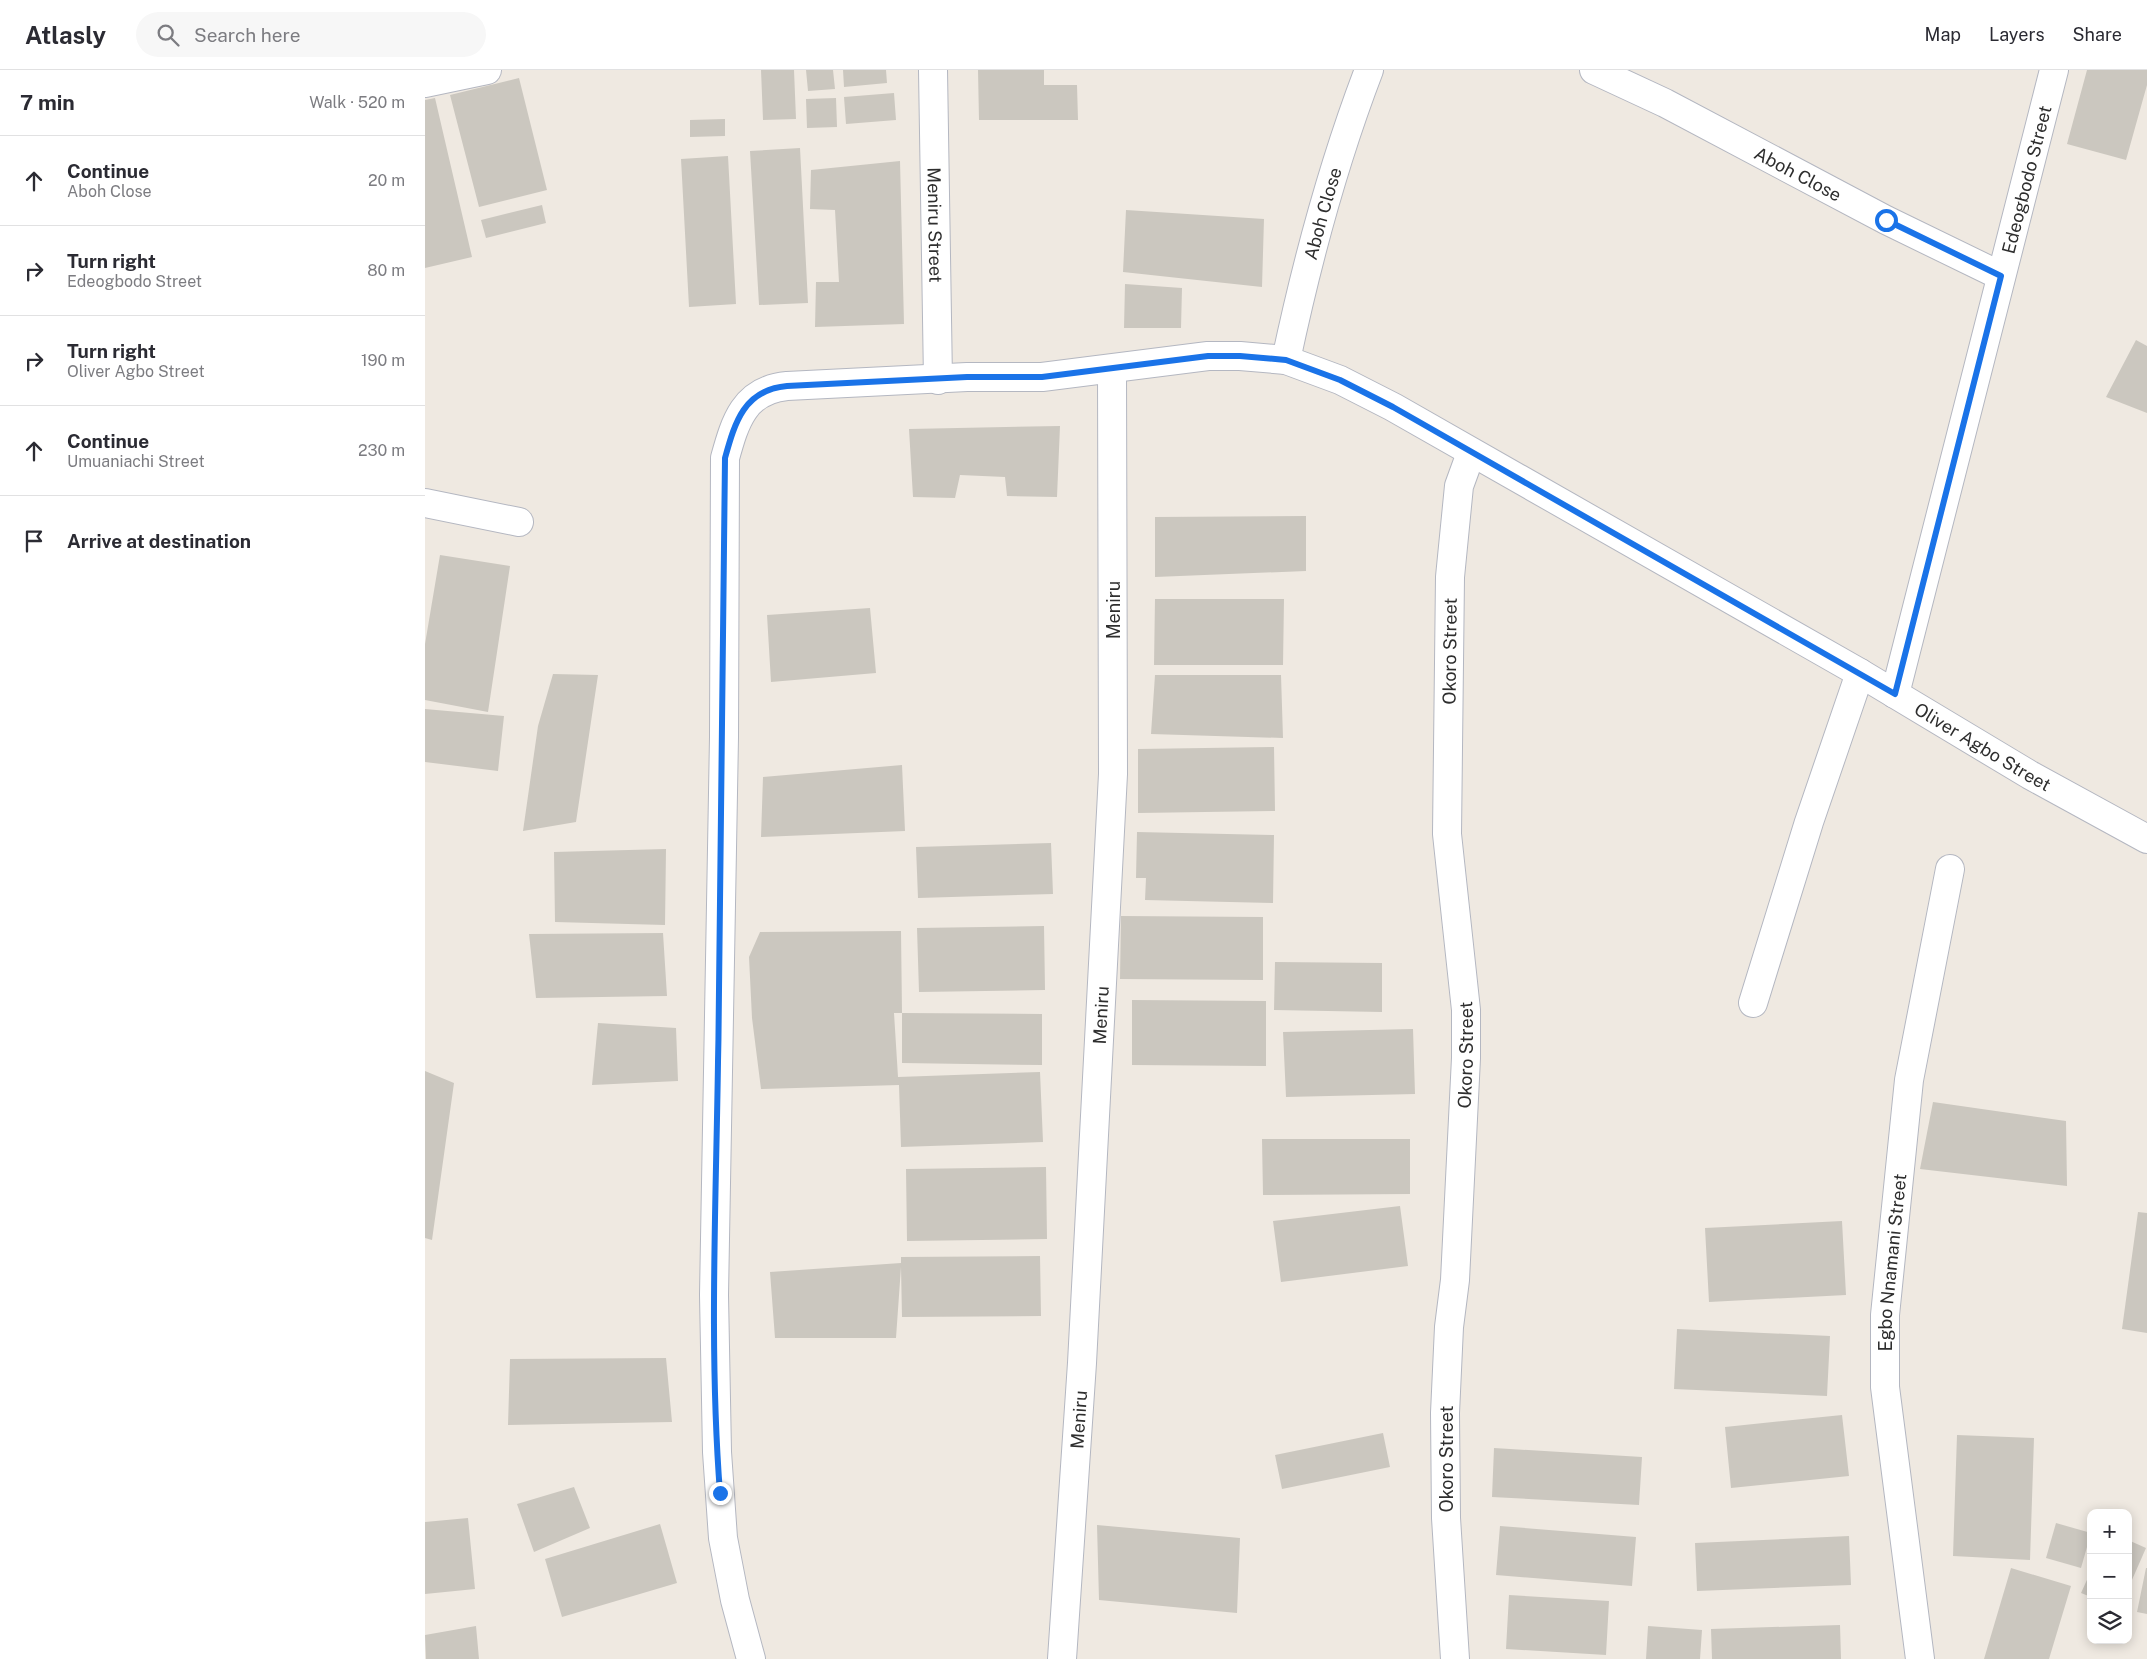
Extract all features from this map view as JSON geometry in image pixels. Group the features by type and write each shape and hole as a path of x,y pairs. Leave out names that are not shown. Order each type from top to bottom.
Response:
{"street":[{"path":"425,83 487,70"},
{"name":"Meniru Street","path":"933,70 938,380"},
{"name":"Aboh Close","path":"1286,360 1302,286 1332,175 1369,70"},
{"name":"Aboh Close","path":"1594,70 1665,103 1886,220 2001,276"},
{"name":"Edeogbodo Street","path":"1895,694 2054,70"},
{"name":"Oliver Agbo Street","path":"751,1659 735,1600 723,1538 717,1452 714,1295 724,737 725,458 733,429 745,406 757,394 772,387 938,380 967,377 1042,377 1112,370 1208,356 1286,360 1340,380 1393,407 1860,673 2030,775 2147,839"},
{"name":"Meniru","path":"1062,1659 1082,1363 1113,774 1112,370"},
{"name":"Okoro Street","path":"1455,1659 1446,1518 1445,1413 1449,1327 1455,1280 1466,1058 1466,1010 1447,834 1450,577 1459,486 1471,453"},
{"path":"425,503 519,522"},
{"path":"1753,1003 1809,822 1860,673"},
{"name":"Egbo Nnamani Street","path":"1920,1659 1885,1387 1885,1316 1909,1080 1950,869"}],"building":[{"path":"761,70 794,70 796,119 763,120"},
{"path":"806,70 833,70 835,89 808,91"},
{"path":"843,70 886,70 887,83 844,87"},
{"path":"978,70 1044,70 1044,85 1077,85 1078,120 979,120"},
{"path":"2087,70 2147,70 2147,85 2126,160 2067,144"},
{"path":"519,78 547,190 479,207 450,95"},
{"path":"894,93 896,120 846,124 844,97"},
{"path":"435,98 472,257 425,268 425,100"},
{"path":"836,98 837,127 807,128 806,99"},
{"path":"725,119 725,136 690,137 690,120"},
{"path":"800,148 808,303 759,305 750,151"},
{"path":"728,156 736,304 689,307 681,159"},
{"path":"900,161 904,324 815,327 816,282 839,282 835,210 810,209 811,170"},
{"path":"542,205 546,223 486,238 481,220"},
{"path":"1126,210 1264,219 1262,287 1123,272"},
{"path":"1125,284 1182,288 1181,328 1124,328"},
{"path":"2136,340 2147,346 2147,413 2106,397"},
{"path":"1060,426 1057,497 1007,496 1005,477 960,475 955,498 913,497 909,429"},
{"path":"1306,516 1306,571 1155,577 1155,517"},
{"path":"440,555 510,566 488,712 425,700 425,644"},
{"path":"1155,599 1284,599 1283,665 1154,665"},
{"path":"870,608 876,673 771,682 767,615"},
{"path":"553,674 598,675 576,822 523,831 538,726"},
{"path":"1155,675 1281,675 1283,738 1151,734"},
{"path":"425,709 504,716 498,771 425,762"},
{"path":"1274,747 1275,811 1138,813 1138,749"},
{"path":"902,765 905,831 761,837 763,777"},
{"path":"1137,832 1274,835 1273,903 1145,900 1146,878 1136,878"},
{"path":"1051,843 1053,894 918,898 916,847"},
{"path":"666,849 665,925 555,922 554,852"},
{"path":"1121,916 1263,917 1263,980 1120,979"},
{"path":"1044,926 1045,990 919,992 917,928"},
{"path":"901,931 902,1013 894,1013 898,1077 1040,1072 1043,1142 901,1147 899,1085 761,1089 752,1018 749,957 760,932"},
{"path":"663,933 667,996 536,998 529,934"},
{"path":"1275,962 1382,963 1382,1012 1274,1010"},
{"path":"1132,1000 1266,1001 1266,1066 1132,1065"},
{"path":"902,1013 1042,1014 1042,1065 902,1063"},
{"path":"598,1023 676,1028 678,1081 592,1085"},
{"path":"1413,1029 1415,1094 1286,1097 1283,1032"},
{"path":"425,1071 454,1083 432,1240 425,1238"},
{"path":"1933,1102 2066,1121 2067,1186 1920,1169"},
{"path":"1262,1139 1410,1139 1410,1194 1263,1195"},
{"path":"1046,1167 1047,1239 907,1241 906,1169"},
{"path":"1400,1206 1408,1266 1281,1282 1273,1221"},
{"path":"2138,1212 2147,1213 2147,1333 2122,1329"},
{"path":"1842,1221 1846,1295 1709,1302 1705,1228"},
{"path":"1040,1256 1041,1316 902,1317 901,1267 896,1338 775,1338 770,1272 901,1263 901,1257"},
{"path":"1677,1329 1830,1336 1827,1396 1674,1389"},
{"path":"666,1358 672,1422 508,1425 510,1359"},
{"path":"1842,1415 1849,1476 1731,1488 1725,1427"},
{"path":"1383,1433 1390,1467 1282,1489 1275,1455"},
{"path":"1957,1435 2034,1438 2030,1560 1953,1556"},
{"path":"1494,1448 1642,1457 1639,1505 1492,1497"},
{"path":"574,1487 590,1528 534,1552 517,1504"},
{"path":"468,1518 475,1589 425,1594 425,1522"},
{"path":"2056,1523 2087,1532 2087,1547 2081,1568 2046,1558"},
{"path":"660,1524 677,1583 562,1617 545,1559"},
{"path":"1097,1525 1240,1538 1237,1613 1099,1600"},
{"path":"1500,1526 1636,1537 1632,1586 1496,1575"},
{"path":"1849,1536 1851,1585 1697,1591 1695,1543"},
{"path":"2132,1542 2146,1548 2132,1580"},
{"path":"2011,1568 2071,1586 2049,1659 1984,1659"},
{"path":"2147,1568 2147,1614 2137,1612"},
{"path":"2087,1580 2087,1595 2081,1593"},
{"path":"1509,1595 1609,1601 1606,1655 1506,1649"},
{"path":"1840,1625 1841,1659 1712,1659 1711,1629"},
{"path":"476,1626 479,1659 426,1659 425,1635"},
{"path":"1648,1626 1702,1630 1700,1659 1646,1659"}],"route":[{"path":"720,1493 717,1452 714,1295 724,737 725,458 733,429 745,406 757,394 772,387 938,380 967,377 1042,377 1112,370 1208,356 1240,356 1286,360 1340,380 1393,407 1895,694 2001,276 1886,220"}]}
